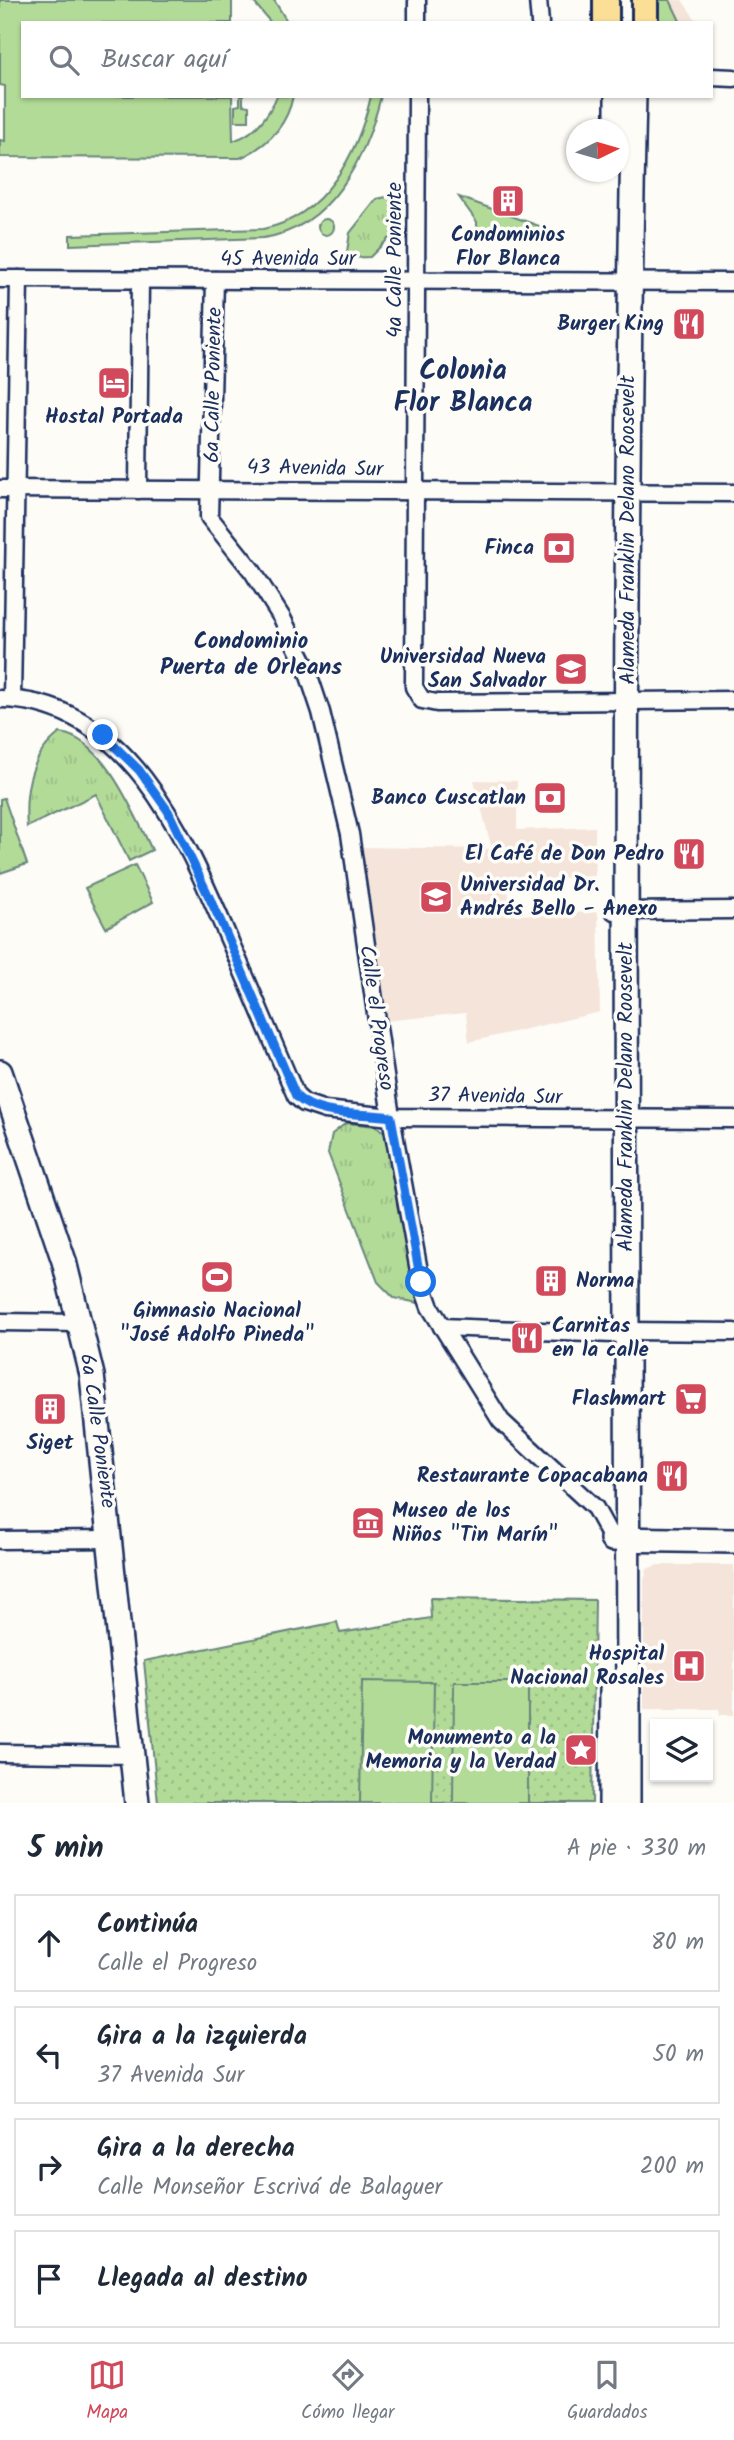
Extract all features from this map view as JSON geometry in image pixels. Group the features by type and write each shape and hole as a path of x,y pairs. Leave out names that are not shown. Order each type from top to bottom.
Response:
{"main road":[{"path":"606,0 606,21"},
{"path":"617,0 617,21"},
{"path":"634,21 635,0"},
{"path":"645,0 645,21"},
{"path":"617,98 617,119"},
{"name":"Alameda Franklin Delano Roosevelt","path":"623,282 634,98"},
{"name":"Alameda Franklin Delano Roosevelt","path":"618,182 623,282 620,1539 628,1803"},
{"name":"6a Calle Poniente","path":"0,1072 8,1116 64,1261 81,1323 98,1411 137,1803"},
{"path":"620,1539 734,1541"},
{"name":"Alameda Franklin Delano Roosevelt","path":"611,1803 620,1539"}],"street":[{"path":"417,0 417,21"},
{"path":"538,0 540,21"},
{"path":"713,77 734,78"},
{"name":"4a Calle Poniente","path":"417,98 414,687 422,700 437,703 621,701"},
{"name":"45 Avenida Sur","path":"0,279 734,282"},
{"path":"6,699 8,489 19,279"},
{"path":"138,490 140,280"},
{"name":"6a Calle Poniente","path":"213,489 215,280"},
{"name":"43 Avenida Sur","path":"8,489 734,493"},
{"name":"Calle el Progreso","path":"213,489 209,517 253,572 282,618 305,664 321,712 350,834 391,1117 421,1282 430,1307 501,1421 595,1507 620,1539"},
{"name":"37 Avenida Sur","path":"6,699 47,705 93,729 139,770 168,811 221,922 296,1096 304,1103 325,1110 391,1117 734,1119"},
{"path":"621,701 734,700"},
{"path":"620,911 734,910"},
{"path":"0,1322 81,1323"},
{"path":"442,1327 734,1332"},
{"path":"0,1540 111,1539"},
{"path":"0,1753 132,1755"}],"shaded area":[{"path":"649,0 682,0 697,21 648,21"},
{"name":"Universidad Dr. Andrés Bello - Anexo","path":"474,780 517,781 517,830 595,827 595,876 505,882 515,915 598,912 600,1012 469,1042 466,1013 384,1021 356,847 492,849"},
{"name":"Hospital Nacional Rosales","path":"657,1565 734,1565 734,1715 720,1715 719,1709 644,1709 644,1581 647,1569"}],"green space":[{"path":"0,0 232,0 232,21 21,21 21,98 232,98 233,141 260,124 276,98 292,98 281,126 267,141 240,158 0,157 0,140 5,141 5,86 0,85"},
{"path":"252,0 274,0 287,21 269,21"},
{"path":"649,0 670,0 680,21 648,21"},
{"path":"240,98 243,98 243,105 249,106 249,121 235,121 235,106 240,105"},
{"path":"370,98 380,98 366,143 342,186 327,205 287,232 263,238 70,245 70,235 263,229 285,222 321,197 335,179 347,160"},
{"path":"401,194 401,226 370,257 346,258 350,233 377,199"},
{"path":"459,197 550,230 477,233 477,222"},
{"path":"326,219 332,221 332,233 326,235 320,233 318,227 320,221"},
{"path":"60,733 76,738 104,763 127,799 152,850 129,861 96,794 27,827 31,775 42,752"},
{"path":"4,798 27,864 0,873 0,799"},
{"path":"135,865 153,902 106,928 85,888"},
{"path":"346,1123 376,1126 386,1134 418,1303 394,1298 378,1282 328,1153 332,1134"},
{"path":"430,1598 595,1600 592,1803 158,1803 144,1661 337,1622 340,1633 431,1618"},
{"path":"362,1681 434,1682 432,1803 360,1803"},
{"path":"454,1682 528,1682 528,1803 453,1803"}],"place":[{"name":"Condominios Flor Blanca","path":"508,201"},
{"name":"Burger King","path":"689,324"},
{"name":"Hostal Portada","path":"114,383"},
{"name":"Finca","path":"559,548"},
{"name":"Universidad Nueva San Salvador","path":"571,669"},
{"name":"Banco Cuscatlan","path":"550,798"},
{"name":"El Café de Don Pedro","path":"689,854"},
{"name":"Universidad Dr. Andrés Bello - Anexo","path":"436,897"},
{"name":"Gimnasio Nacional \"José Adolfo Pineda\"","path":"217,1277"},
{"name":"Norma","path":"551,1281"},
{"name":"Carnitas en la calle","path":"527,1338"},
{"name":"Flashmart","path":"691,1399"},
{"name":"Siget","path":"50,1409"},
{"name":"Restaurante Copacabana","path":"672,1476"},
{"name":"Museo de los Niños \"Tin Marín\"","path":"368,1523"},
{"name":"Hospital Nacional Rosales","path":"689,1666"},
{"name":"Monumento a la Memoria y la Verdad","path":"581,1750"}],"district":[{"name":"Colonia Flor Blanca","path":"463,387"},
{"name":"Condominio Puerta de Orleans","path":"251,655"}],"route":[{"path":"103,735 139,770 168,811 221,922 296,1096 304,1103 325,1110 391,1117 409,1230 421,1282"}]}
